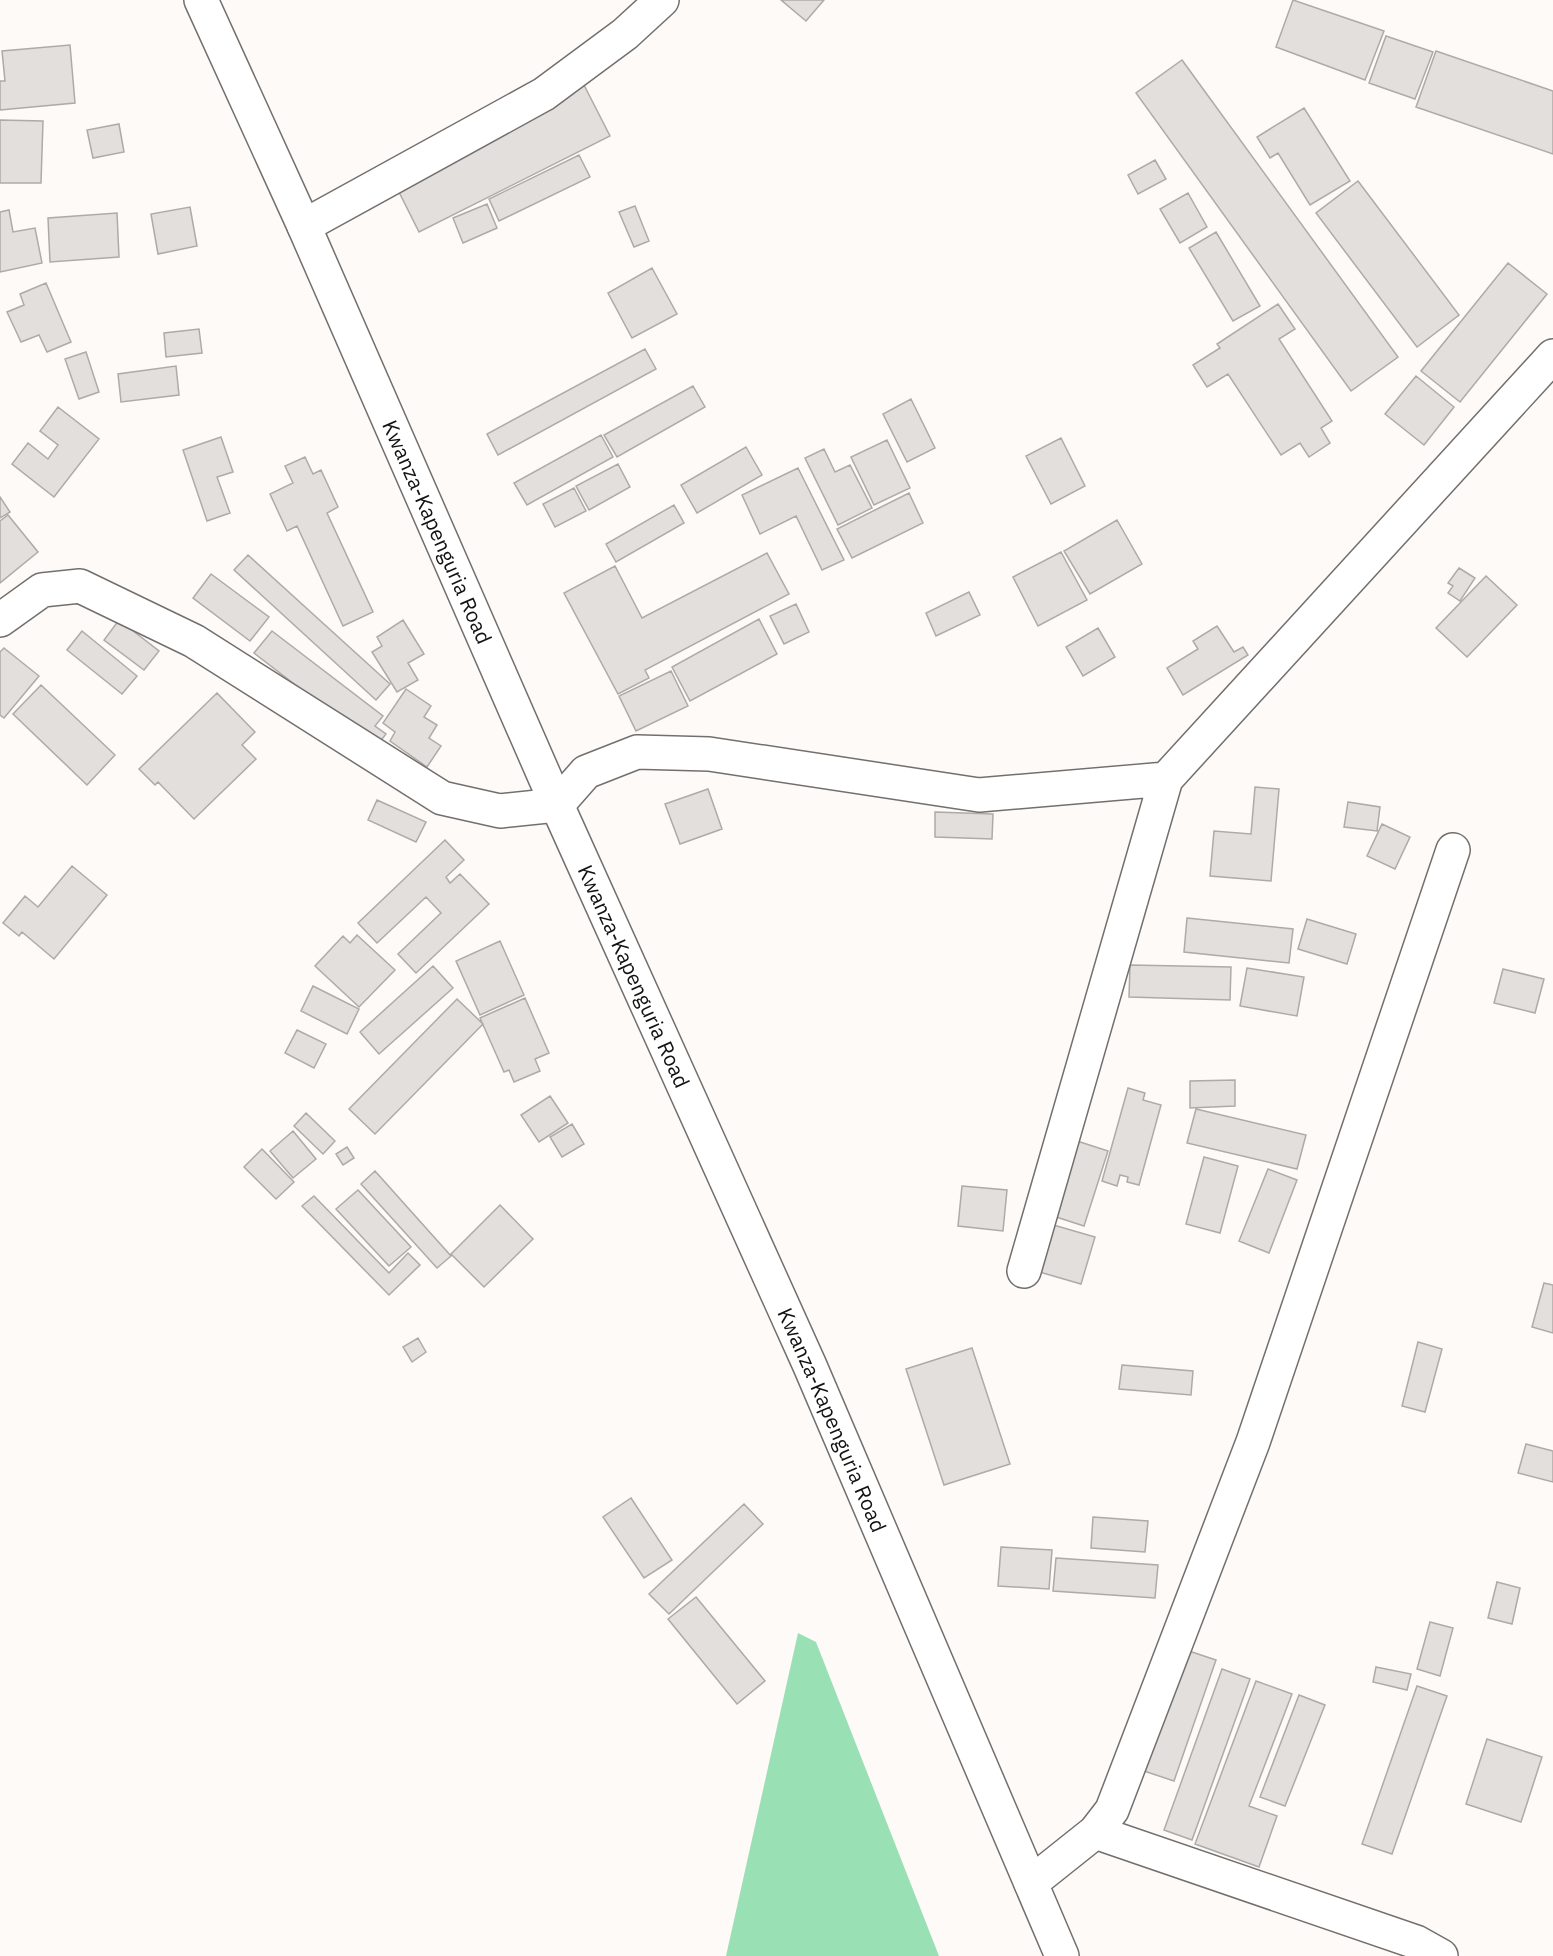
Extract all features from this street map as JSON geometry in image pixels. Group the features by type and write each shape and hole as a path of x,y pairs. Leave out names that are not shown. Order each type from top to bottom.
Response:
{"street":[{"name":"Kwanza-Kapenguria Road","path":"201,0 304,226 557,805 810,1366 1062,1956"},
{"path":"304,226 544,94 625,33 662,0"},
{"path":"1024,1271 1166,779 1553,356"},
{"path":"0,620 42,590 80,586 194,641 442,798 500,811 557,805 586,772 637,752 709,754 979,795 1166,779"},
{"path":"1031,1883 1095,1832 1112,1810 1127,1774 1253,1442 1452,850"},
{"path":"1095,1832 1416,1942 1441,1956"}],"green space":[{"path":"798,1633 816,1642 939,1956 726,1956"}],"building":[{"path":"781,0 824,0 806,21"},
{"path":"1293,0 1384,31 1365,80 1276,47"},
{"path":"1386,36 1433,52 1415,99 1369,83"},
{"path":"70,45 75,103 0,110 0,81 5,81 2,51"},
{"path":"1436,51 1553,91 1553,154 1416,107"},
{"path":"1182,60 1398,357 1351,391 1136,93"},
{"path":"584,85 610,136 419,232 394,182"},
{"path":"1304,108 1350,181 1310,205 1278,153 1270,158 1257,137"},
{"path":"0,120 43,121 41,183 0,183"},
{"path":"119,124 124,152 93,158 87,130"},
{"path":"579,155 590,177 499,221 489,199"},
{"path":"1155,160 1166,179 1138,194 1128,175"},
{"path":"1358,181 1459,315 1417,347 1316,213"},
{"path":"1188,193 1207,227 1180,243 1160,209"},
{"path":"487,204 497,228 463,243 453,218"},
{"path":"635,206 649,241 634,247 619,212"},
{"path":"190,207 197,246 158,254 151,214"},
{"path":"9,210 13,232 35,228 42,263 0,272 0,212"},
{"path":"117,213 119,257 50,262 48,218"},
{"path":"1216,232 1260,306 1233,321 1189,248"},
{"path":"1508,263 1547,294 1460,402 1421,371"},
{"path":"652,268 677,314 632,338 608,293"},
{"path":"46,283 71,342 47,352 39,335 21,342 7,312 24,305 20,294"},
{"path":"1278,304 1295,329 1279,339 1332,421 1321,428 1330,443 1309,457 1300,443 1281,455 1228,374 1207,387 1193,365 1220,348 1217,344"},
{"path":"199,329 202,353 166,357 164,333"},
{"path":"645,349 656,369 498,455 487,434"},
{"path":"86,352 99,392 79,399 65,359"},
{"path":"176,366 179,395 121,402 118,374"},
{"path":"1416,376 1454,407 1424,445 1385,414"},
{"path":"693,386 705,407 617,457 604,435"},
{"path":"911,399 935,448 907,462 883,414"},
{"path":"58,407 99,439 54,497 12,464 28,443 48,459 58,445 40,431"},
{"path":"601,435 613,457 527,505 514,483"},
{"path":"221,437 233,472 217,477 230,513 207,521 183,450"},
{"path":"1061,438 1085,486 1051,504 1026,456"},
{"path":"887,440 910,488 874,505 851,457"},
{"path":"746,447 762,475 697,513 681,485"},
{"path":"824,449 835,472 850,465 872,508 838,525 805,458"},
{"path":"305,457 313,474 321,470 338,507 327,513 373,612 343,626 297,526 287,531 270,494 293,483 285,466"},
{"path":"618,464 630,487 589,510 576,486"},
{"path":"798,468 844,560 822,570 796,516 760,534 742,495"},
{"path":"574,488 586,511 555,527 543,504"},
{"path":"909,493 923,523 852,558 837,529"},
{"path":"0,497 10,512 0,518"},
{"path":"674,505 684,523 616,562 606,544"},
{"path":"8,515 38,552 0,583 0,521"},
{"path":"1117,520 1142,564 1090,594 1064,551"},
{"path":"1061,552 1087,600 1038,626 1013,577"},
{"path":"767,553 789,594 645,670 649,678 618,694 564,593 615,566 642,618"},
{"path":"248,555 390,684 376,700 234,570"},
{"path":"1459,568 1475,578 1460,601 1448,593 1453,586 1448,583"},
{"path":"211,574 269,617 250,641 193,598"},
{"path":"1486,576 1517,605 1467,657 1436,628"},
{"path":"969,592 980,615 936,636 926,613"},
{"path":"796,604 809,632 784,644 770,616"},
{"path":"759,619 777,654 690,701 672,667"},
{"path":"119,620 159,651 144,670 104,640"},
{"path":"403,620 424,654 408,663 418,680 397,692 372,652 382,646 377,637"},
{"path":"1217,626 1234,652 1243,647 1248,655 1183,695 1167,668 1198,649 1193,641"},
{"path":"1098,628 1115,657 1083,676 1066,647"},
{"path":"82,631 137,676 122,694 67,650"},
{"path":"272,631 383,716 375,726 386,734 376,747 254,653"},
{"path":"4,648 39,676 4,718 0,715 0,652"},
{"path":"671,671 688,706 636,731 619,696"},
{"path":"41,685 115,755 87,785 13,714"},
{"path":"406,689 431,706 424,717 437,725 429,738 441,746 427,767 390,741 395,732 383,723"},
{"path":"217,693 255,732 242,745 256,759 194,819 158,782 155,785 139,769"},
{"path":"1255,787 1279,789 1271,881 1210,876 1214,831 1251,834"},
{"path":"708,789 722,829 680,844 665,804"},
{"path":"377,800 426,822 416,842 368,820"},
{"path":"1348,802 1380,807 1377,831 1344,827"},
{"path":"935,812 993,814 992,839 935,837"},
{"path":"1382,824 1410,837 1395,869 1367,856"},
{"path":"445,840 464,860 446,877 450,883 460,874 489,904 416,973 398,954 441,913 426,897 377,943 358,923"},
{"path":"72,866 107,895 54,959 22,932 19,936 3,923 25,896 38,907"},
{"path":"1187,918 1293,929 1289,963 1184,952"},
{"path":"1307,919 1356,934 1347,964 1298,949"},
{"path":"357,935 395,970 359,1007 315,966 343,936 350,943"},
{"path":"500,941 524,995 480,1015 456,961"},
{"path":"1130,965 1231,967 1230,1000 1129,997"},
{"path":"433,966 453,988 379,1054 360,1032"},
{"path":"1247,968 1304,977 1297,1016 1240,1006"},
{"path":"1503,969 1544,979 1535,1013 1494,1003"},
{"path":"313,986 359,1009 347,1034 301,1011"},
{"path":"525,998 549,1053 535,1059 540,1071 514,1082 509,1070 504,1072 480,1018"},
{"path":"457,999 483,1024 375,1134 349,1109"},
{"path":"297,1030 326,1044 314,1068 285,1053"},
{"path":"1235,1080 1235,1106 1190,1108 1190,1081"},
{"path":"1128,1088 1145,1093 1143,1100 1161,1105 1139,1185 1127,1182 1128,1177 1120,1175 1117,1186 1102,1181"},
{"path":"550,1096 568,1123 539,1142 521,1115"},
{"path":"1196,1109 1306,1135 1297,1169 1187,1143"},
{"path":"306,1113 335,1141 323,1154 294,1126"},
{"path":"572,1124 584,1144 562,1157 550,1137"},
{"path":"293,1131 316,1159 293,1178 270,1151"},
{"path":"1074,1140 1108,1151 1084,1226 1050,1215"},
{"path":"347,1147 354,1158 343,1165 336,1154"},
{"path":"262,1149 294,1182 276,1199 244,1167"},
{"path":"1204,1157 1238,1166 1220,1233 1186,1224"},
{"path":"1268,1169 1297,1180 1269,1253 1239,1241"},
{"path":"375,1171 451,1256 437,1268 361,1184"},
{"path":"962,1186 1007,1190 1003,1231 958,1226"},
{"path":"358,1190 411,1247 389,1266 336,1209"},
{"path":"314,1196 389,1273 408,1253 420,1265 389,1295 302,1206"},
{"path":"500,1205 533,1239 484,1287 451,1254"},
{"path":"1050,1224 1095,1237 1081,1284 1036,1271"},
{"path":"1544,1283 1553,1285 1553,1333 1532,1327"},
{"path":"418,1338 426,1352 412,1362 403,1347"},
{"path":"1418,1342 1442,1349 1425,1412 1402,1406"},
{"path":"972,1348 1010,1464 944,1485 906,1369"},
{"path":"1122,1365 1193,1371 1191,1395 1119,1389"},
{"path":"1526,1444 1553,1451 1553,1482 1518,1473"},
{"path":"631,1498 672,1560 644,1578 603,1517"},
{"path":"744,1504 763,1524 669,1614 649,1594"},
{"path":"1093,1517 1148,1521 1145,1552 1091,1548"},
{"path":"1001,1547 1052,1550 1049,1589 998,1586"},
{"path":"1056,1558 1158,1565 1155,1598 1053,1591"},
{"path":"1497,1582 1520,1588 1512,1624 1488,1618"},
{"path":"696,1597 765,1681 737,1704 668,1619"},
{"path":"1430,1622 1453,1628 1440,1676 1417,1669"},
{"path":"1186,1650 1216,1660 1174,1781 1144,1771"},
{"path":"1376,1667 1411,1674 1407,1690 1373,1682"},
{"path":"1222,1669 1250,1679 1192,1840 1164,1830"},
{"path":"1256,1681 1292,1694 1249,1806 1277,1816 1259,1867 1195,1844"},
{"path":"1417,1686 1447,1696 1392,1854 1362,1844"},
{"path":"1299,1695 1325,1705 1285,1806 1260,1797"},
{"path":"1487,1739 1542,1757 1521,1822 1466,1804"}]}
